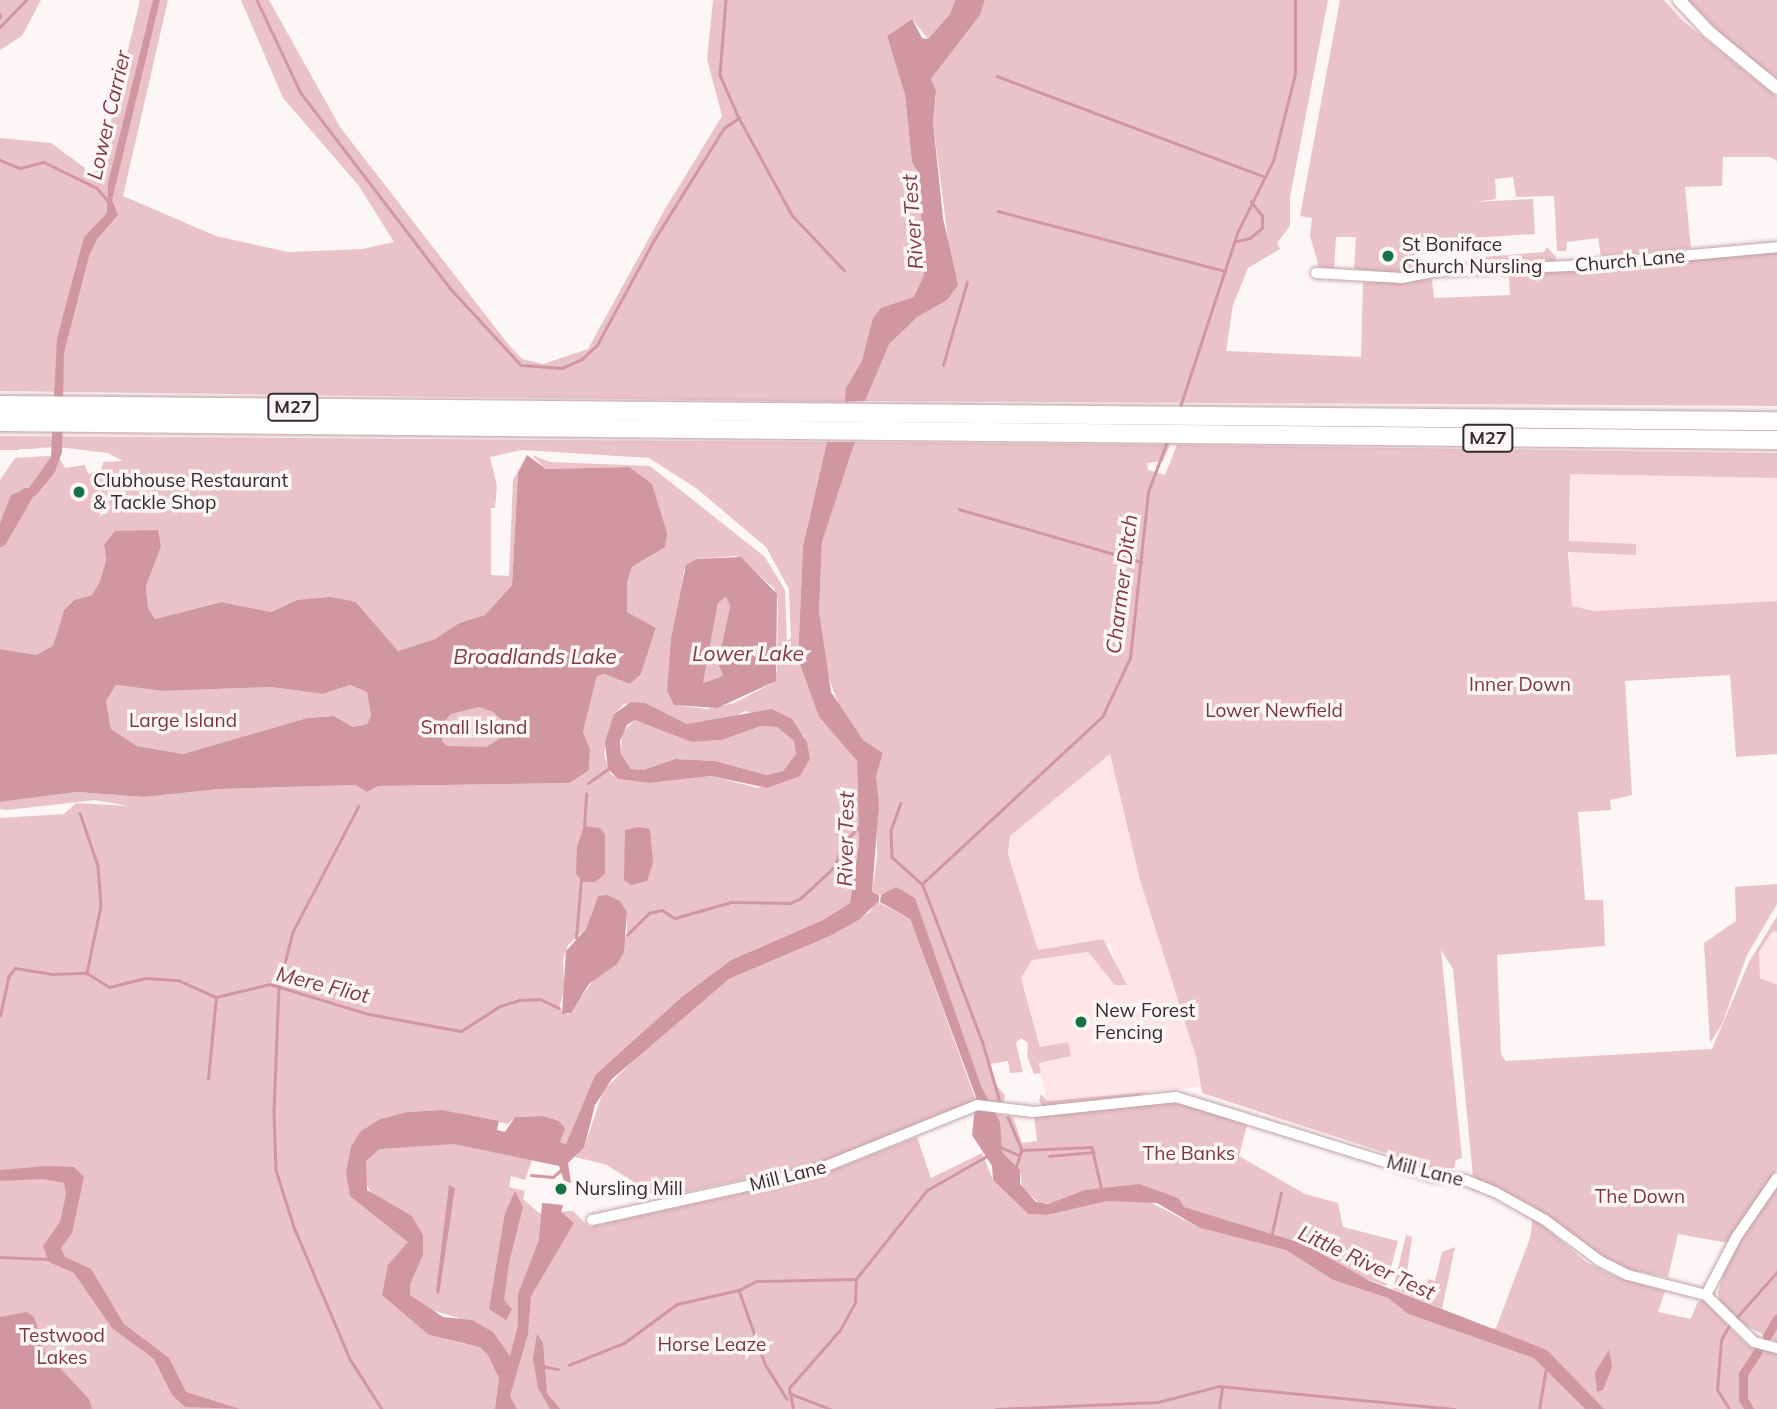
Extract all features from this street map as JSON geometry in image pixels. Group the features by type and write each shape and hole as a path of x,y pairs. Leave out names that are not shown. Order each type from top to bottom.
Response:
{"highway":[{"name":"M27","path":"0,405 45,413 70,414 542,417 822,411 882,420 1153,432 1200,423 1777,421"},
{"name":"M27","path":"0,422 45,413"},
{"name":"M27","path":"542,417 813,428 882,420 1160,414 1200,423 1777,440"}],"street":[{"path":"1679,0 1707,31 1777,88"},
{"name":"Church Lane","path":"1316,273 1402,278 1438,271 1570,266 1777,247"},
{"name":"Mill Lane","path":"592,1220 814,1171 977,1105 990,1104 1034,1112 1155,1098 1191,1100 1431,1176 1465,1180 1519,1203 1600,1261 1628,1275 1706,1295"},
{"path":"1777,1178 1743,1225 1706,1295 1754,1342 1777,1348"}],"shaded area":[{"path":"1570,474 1777,478 1777,601 1594,611 1570,606"},
{"name":"New Forest Fencing","path":"1110,754 1140,880 1196,1057 1200,1087 1047,1101 1038,1063 1071,1056 1041,1048 1021,978 1032,959 1088,952 1115,984 1114,955 1110,944 1038,950 1008,854 1010,836"},
{"path":"1777,931 1777,985 1759,979 1759,951 1772,932"}],"green space":[{"path":"0,0 41,0 22,36 0,50"},
{"path":"140,0 168,0 123,196 216,236 288,252 362,249 394,242 359,186 283,98 241,0 269,0 340,127 508,344 522,359 543,364 588,349 665,209 722,116 707,59 713,0 955,0 950,14 928,39 912,19 887,36 905,95 912,162 919,174 925,275 951,263 933,122 936,95 931,79 980,15 985,0 1328,0 1290,197 1290,226 1277,243 1280,249 1248,268 1233,305 1226,351 1361,357 1363,283 1432,279 1434,298 1510,295 1509,274 1777,251 1777,406 865,401 868,384 849,385 845,402 0,391 0,138 51,143 89,171 99,171"},
{"path":"1340,0 1664,0 1683,21 1777,97 1777,161 1770,157 1723,157 1722,186 1685,187 1691,248 1601,256 1598,238 1567,242 1566,251 1557,251 1554,196 1516,197 1513,177 1495,179 1496,199 1475,202 1533,199 1535,234 1414,242 1414,273 1405,274 1354,269 1356,237 1336,237 1334,268 1319,267 1310,236 1312,218 1300,216"},
{"path":"1688,0 1777,0 1777,78 1736,49"},
{"path":"1547,247 1556,257 1555,262 1470,265 1470,258 1544,252"},
{"path":"0,436 827,442 803,546 798,659 819,717 857,761 859,843 850,903 823,920 731,960 684,995 595,1075 566,1144 560,1142 559,1121 543,1116 515,1117 508,1124 442,1110 407,1112 380,1119 346,1172 408,1242 393,1265 410,1316 429,1335 465,1344 459,1318 424,1308 410,1295 410,1285 423,1255 418,1226 412,1216 373,1197 364,1179 366,1150 401,1131 532,1160 525,1180 511,1176 509,1187 525,1191 523,1199 539,1213 573,1211 589,1227 815,1177 917,1137 931,1178 982,1153 993,1180 1028,1214 1047,1215 1108,1201 1146,1200 1200,1228 1286,1250 1333,1280 1388,1298 1408,1314 1535,1358 1585,1409 0,1409 0,818 64,814 76,803 129,806 95,800 7,810 0,809 0,802 77,792 144,797 220,789 355,785 367,792 377,786 570,783 589,769 590,749 583,732 597,676 605,674 630,683 641,674 656,629 627,612 627,583 632,567 649,557 629,467 546,469 532,455 550,462 650,466 765,557 785,590 787,641 791,638 789,589 766,547 696,488 649,458 522,450 490,457 497,486 495,508 491,508 491,575 509,576 513,480 527,455 518,473 512,585 485,615 459,623 435,639 398,651 356,602 297,600 271,612 220,602 155,619 148,608 146,586 161,547 104,545 106,560 100,581 92,595 74,600 64,610 53,646 36,655 0,649 0,480 15,458 49,456 60,459 65,468 85,465 88,474 101,470 103,462 123,461 108,453 58,447 0,450","holes":["736,556 774,588 778,600 777,672 771,684 734,703 707,709 674,705 667,691 684,570 697,559","624,704 650,706 687,724 721,722 746,711 804,735 810,759 758,788 711,776 649,783 618,779 610,773 604,754 614,714","596,901 627,912 627,935 568,1015 559,1008 565,989 563,960 568,945 586,929"]},
{"path":"855,442 1170,445 1163,461 1147,463 1148,470 1165,475 1177,445 1777,453 1777,478 1570,474 1569,541 1636,544 1636,555 1568,552 1572,606 1594,611 1777,601 1777,754 1736,757 1730,675 1625,681 1632,795 1610,800 1611,810 1578,812 1585,900 1603,900 1605,946 1497,955 1501,1054 1506,1061 1712,1049 1749,962 1777,916 1777,931 1772,932 1759,952 1760,978 1777,985 1777,1169 1728,1243 1678,1234 1668,1277 1626,1269 1604,1260 1530,1205 1473,1177 1453,969 1441,950 1462,1158 1456,1160 1454,1168 1432,1168 1202,1093 1196,1057 1140,880 1110,754 1010,836 1008,854 1038,950 1103,939 1127,985 1115,985 1088,952 1032,960 1021,978 1040,1047 1068,1042 1071,1056 1039,1063 1041,1073 1034,1074 1027,1056 1028,1043 1021,1038 1016,1043 1023,1072 1010,1073 1008,1061 990,1064 996,1085 1005,1095 1003,1105 982,1102 922,935 888,892 884,896 872,892 877,858 876,777 883,753 863,740 841,711 825,668 819,612 822,542"},
{"path":"726,597 730,606 718,663 723,676 703,683 718,603"},
{"name":"Large Island","path":"116,685 163,691 271,687 323,694 350,685 367,692 371,716 367,724 353,727 334,716 307,718 183,754 137,746 111,729 106,701"},
{"name":"Small Island","path":"479,707 493,712 505,723 507,734 486,747 447,747 442,741 443,722 451,714"},
{"path":"644,719 692,742 722,740 761,726 777,727 794,741 796,754 783,771 767,775 715,761 675,759 643,770 631,769 621,754 622,733 635,720"},
{"path":"1777,884 1777,904 1747,955 1722,1024 1710,1043 1704,943 1736,921 1735,887"},
{"path":"876,901 910,919 977,1103 842,1158 658,1198 607,1165 575,1157 584,1148 603,1091 652,1042 729,979 830,936 870,912"},
{"path":"1148,1092 1134,1098 1043,1107 1039,1100 1041,1094 1047,1101"},
{"name":"The Banks","path":"1157,1101 1206,1108 1247,1125 1239,1156 1305,1194 1338,1203 1343,1227 1398,1241 1386,1286 1217,1225 1161,1194 1041,1204 1022,1189 1020,1170 1002,1152 995,1114 1013,1117 1022,1143 1037,1141 1034,1114"},
{"path":"1777,1184 1777,1342 1739,1322 1721,1305 1718,1292 1728,1261"},
{"path":"1533,1217 1586,1262 1616,1277 1665,1291 1658,1312 1691,1319 1697,1303 1703,1300 1747,1345 1777,1352 1777,1409 1585,1409 1547,1350 1487,1329 1496,1328 1530,1238"},
{"path":"1406,1235 1412,1237 1407,1273 1414,1292 1424,1295 1428,1279 1435,1281 1442,1252 1455,1247 1442,1309 1393,1289"}],"water":[{"path":"153,0 160,0 112,200 118,215 97,239 89,256 64,353 62,452 55,472 38,493 10,516 0,546 0,523 11,495 29,488 51,457 57,338 84,237 107,213 108,183"},
{"path":"955,0 985,0 980,15 931,79 936,91 933,122 943,218 958,285 947,300 917,317 889,344 865,401 845,402 846,388 862,361 873,318 881,308 914,297 924,275 919,174 912,162 905,95 887,36 912,19 922,38 928,39 950,14"},
{"path":"827,442 855,442 822,542 819,612 831,692 863,740 883,753 876,777 879,805 872,892 879,895 879,901 860,919 830,936 729,979 612,1079 595,1105 584,1148 568,1163 571,1183 564,1181 559,1166 454,1144 379,1149 366,1161 367,1190 412,1216 423,1235 423,1255 410,1285 410,1295 443,1317 472,1320 493,1332 510,1356 518,1325 518,1294 539,1240 542,1203 563,1205 561,1212 574,1223 531,1296 528,1334 510,1396 517,1409 495,1409 499,1378 488,1355 480,1347 429,1335 382,1295 388,1265 408,1242 350,1196 346,1172 351,1147 360,1132 380,1119 407,1112 442,1110 499,1121 497,1130 505,1132 515,1117 543,1116 559,1121 565,1128 560,1142 566,1144 595,1075 684,995 731,960 823,920 850,903 859,843 857,761 819,717 798,659 803,546"},
{"name":"Broadlands Lake","path":"527,455 546,469 629,467 652,484 667,533 665,547 632,567 627,583 627,612 656,628 641,674 630,684 605,674 597,676 583,732 590,749 589,770 570,783 378,786 367,792 355,785 220,789 144,797 77,792 0,802 0,649 36,655 53,646 64,610 74,600 92,595 100,581 106,560 104,545 115,531 158,530 161,547 146,586 148,608 155,619 221,602 271,612 297,600 331,597 356,602 398,651 435,639 459,623 485,615 512,585 518,473","holes":["116,685 163,691 271,687 323,694 350,685 367,692 371,716 367,724 353,727 334,716 307,718 183,754 137,746 111,729 106,701","479,707 493,712 505,723 507,734 486,747 447,746 442,741 444,722 451,714"]},
{"name":"Lower Lake","path":"741,557 777,594 776,681 717,708 674,705 667,691 671,639 686,565 697,559","holes":["726,597 730,606 718,663 723,676 703,683 718,603"]},
{"path":"631,702 645,703 687,724 772,709 792,719 807,742 810,759 800,776 767,788 711,776 649,783 618,779 608,769 605,742 614,714","holes":["635,720 692,742 722,740 761,726 777,727 794,741 796,754 783,771 767,775 715,761 675,759 643,770 631,769 621,754 620,741 627,725"]},
{"path":"584,826 600,828 605,834 605,874 595,882 583,882 576,874 577,847"},
{"path":"638,827 650,829 653,863 647,881 631,885 624,880 625,830"},
{"path":"896,887 915,898 981,1086 1000,1122 1002,1152 1020,1170 1020,1184 1036,1202 1048,1204 1085,1190 1139,1184 1178,1198 1184,1207 1304,1244 1370,1281 1547,1350 1604,1409 1585,1409 1534,1358 1408,1314 1388,1298 1333,1280 1286,1250 1200,1228 1157,1203 1108,1201 1047,1215 1028,1214 993,1180 992,1166 972,1135 976,1097 910,919 880,902 881,895"},
{"path":"607,895 620,901 627,912 624,952 617,964 589,984 571,1013 562,1014 566,951 586,929 598,896"},
{"path":"46,1166 74,1167 84,1177 72,1233 61,1248 65,1257 91,1269 124,1324 169,1358 186,1392 240,1409 185,1407 172,1395 154,1359 112,1328 74,1273 49,1262 43,1246 60,1222 66,1194 64,1183 43,1179 0,1181 0,1170"},
{"path":"449,1185 455,1188 439,1295 436,1292"},
{"path":"515,1191 523,1207 509,1263 504,1300 512,1309 506,1320 489,1309 505,1213"},
{"path":"27,1312 34,1317 45,1352 89,1399 92,1409 0,1409 0,1317"},
{"path":"537,1334 543,1343 547,1393 560,1409 550,1409 538,1388 533,1358"},
{"path":"1609,1350 1612,1367 1603,1390 1597,1392 1595,1372"}],"waterway":[{"path":"0,27 26,0"},
{"path":"257,0 301,93 450,288 521,365 562,368 582,359 597,345 654,240 724,128 739,118 792,215 844,270"},
{"path":"726,0 720,75 739,118"},
{"name":"Charmer Ditch","path":"1179,410 1238,231 1273,161 1295,74 1295,0"},
{"path":"997,76 1263,176"},
{"path":"0,160 20,168 44,162 97,188 108,201"},
{"path":"1237,241 1250,238 1262,228 1262,216 1251,202"},
{"path":"998,211 1225,271"},
{"path":"943,365 967,282"},
{"name":"Charmer Ditch","path":"999,1100 982,1042 922,884 1102,717 1130,658 1148,492 1168,439"},
{"name":"Lower Carrier","path":"0,540 26,495"},
{"path":"959,509 1141,562"},
{"path":"588,783 608,769"},
{"path":"584,826 586,794"},
{"path":"901,803 891,830 892,857 922,884"},
{"path":"359,806 293,932 279,987 274,1111 276,1170 294,1227 350,1359 382,1409"},
{"path":"80,813 98,866 101,906 87,973"},
{"name":"River Test","path":"627,935 649,913 662,910 675,918 731,902 790,903 801,898 834,867 844,842 859,827"},
{"path":"576,938 581,880"},
{"name":"Mere Fliot","path":"0,1016 8,977 15,968 51,974 87,973 109,987 146,978 178,980 216,997 270,984 369,1014 461,1031 500,1006 520,1000 540,999 559,1008"},
{"path":"208,1079 216,997"},
{"path":"1008,1117 1022,1150 1016,1169"},
{"path":"1000,1147 1019,1155"},
{"path":"1022,1150 1092,1147 1102,1191"},
{"path":"1049,1156 1094,1152"},
{"path":"793,1409 789,1388 840,1330 855,1303 856,1279 927,1190 987,1156"},
{"path":"531,1175 553,1177 562,1169"},
{"path":"1271,1237 1281,1193"},
{"path":"0,1257 49,1259"},
{"path":"1737,1317 1777,1272"},
{"path":"569,1365 624,1343 677,1304 739,1290 757,1281 856,1279"},
{"path":"739,1290 765,1364 787,1399"},
{"path":"1767,1336 1777,1319"},
{"path":"1729,1409 1717,1390 1721,1340 1730,1324"},
{"path":"1749,1409 1743,1399 1743,1374 1758,1351"},
{"path":"542,1366 558,1369"},
{"path":"1539,1409 1546,1368"},
{"path":"996,1409 1158,1402 1219,1386 1454,1409"},
{"path":"1219,1409 1222,1388"},
{"path":"789,1393 830,1409"}],"place":[{"name":"St Boniface Church Nursling","path":"1388,256"},
{"name":"Clubhouse Restaurant & Tackle Shop","path":"79,492"},
{"name":"New Forest Fencing","path":"1081,1022"},
{"name":"Nursling Mill","path":"561,1189"}],"park label":[{"name":"Inner Down","path":"1520,685"},
{"name":"Lower Newfield","path":"1274,711"},
{"name":"The Down","path":"1640,1197"},
{"name":"Horse Leaze","path":"712,1345"},
{"name":"Testwood Lakes","path":"62,1347"}],"water label":[{"name":"Little River Test","path":"1367,1262"}]}
